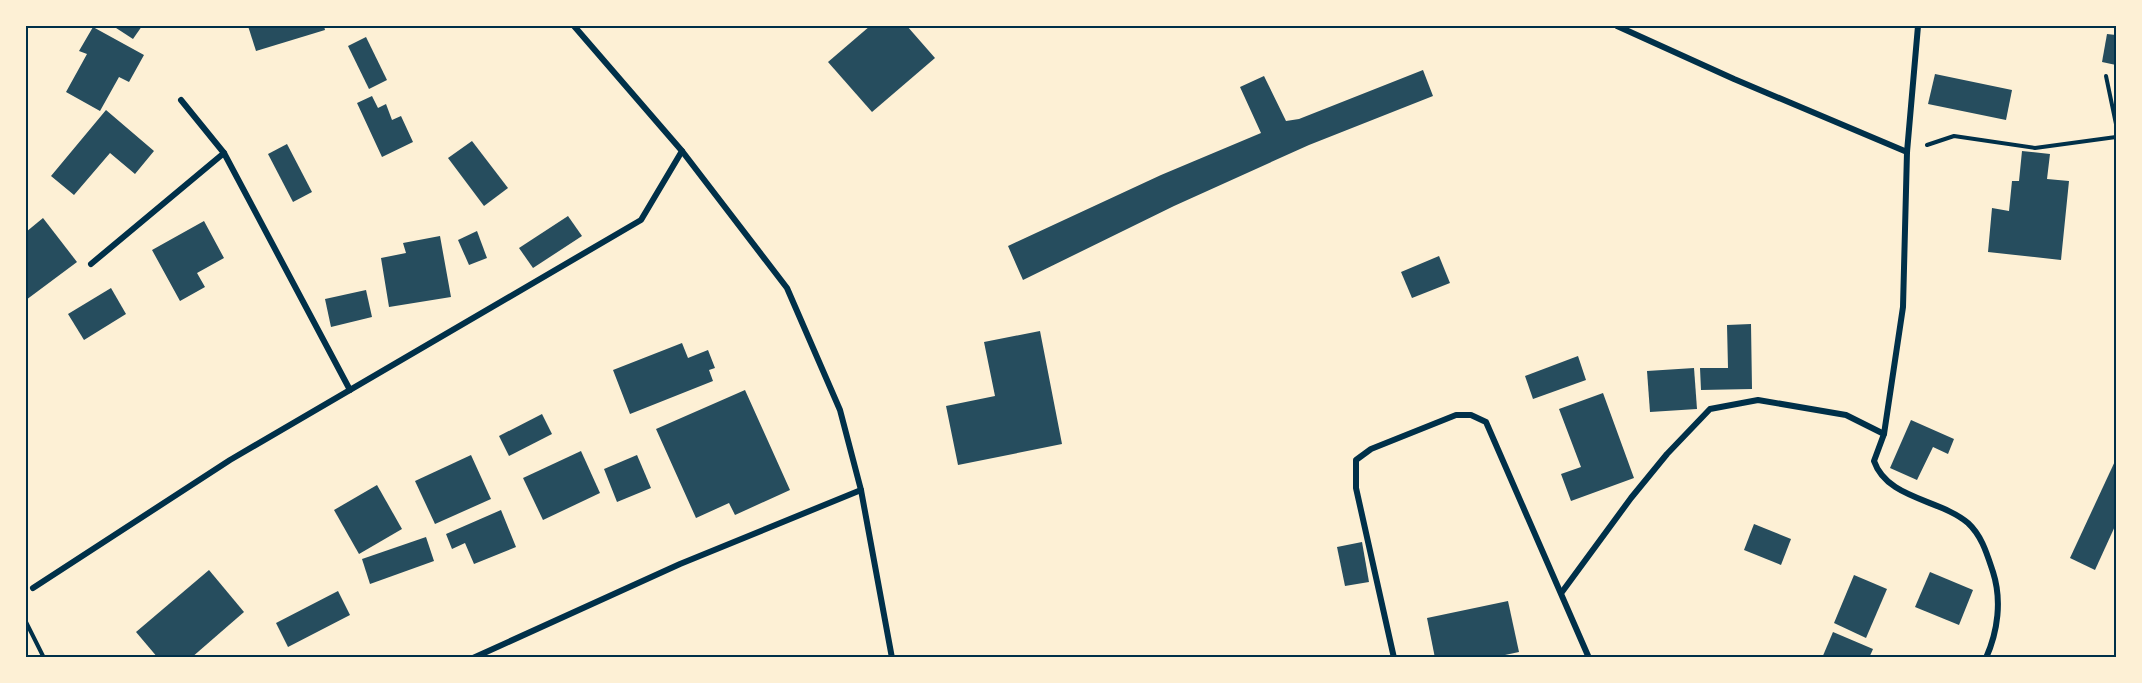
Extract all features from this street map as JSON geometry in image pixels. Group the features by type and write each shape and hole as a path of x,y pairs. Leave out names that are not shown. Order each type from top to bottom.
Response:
{"street":[{"path":"574,26 682,151 787,288 840,410 861,490 892,657"},
{"path":"1617,26 1734,79 1907,152"},
{"path":"1918,26 1907,152 1903,307 1884,434 1874,461 1883,480 1967,523 1983,542 1999,593 1994,639 1986,657"},
{"path":"181,100 224,153 350,390"},
{"path":"33,588 230,460 641,220 682,151"},
{"path":"91,264 224,153"},
{"path":"1562,592 1598,539 1631,498 1667,454 1710,409 1758,400 1846,415 1884,434"},
{"path":"1394,657 1356,488 1356,460 1371,449 1456,415 1471,415 1486,422 1589,657"},
{"path":"473,657 680,564 861,490"}],"path":[{"path":"2106,76 2116,124"},
{"path":"1907,152 1953,136 2035,148 2116,137"},
{"path":"26,622 44,657"}],"building":[{"path":"113,26 142,26 133,39"},
{"path":"248,26 324,26 325,30 256,51"},
{"path":"870,26 907,26 935,58 872,112 828,62"},
{"path":"93,27 144,55 129,82 119,77 100,111 66,92 87,54 79,51"},
{"path":"2107,34 2116,35 2116,65 2102,62"},
{"path":"366,37 387,80 369,89 348,46"},
{"path":"1423,70 1433,96 1309,145 1174,206 1023,280 1008,246 1161,175 1261,133 1240,87 1264,76 1286,121 1299,119"},
{"path":"1935,74 2012,90 2006,120 1928,104"},
{"path":"372,96 378,108 386,104 392,120 401,116 413,142 382,157 357,103"},
{"path":"106,110 154,151 135,174 110,153 74,195 51,176"},
{"path":"472,141 508,188 484,206 448,158"},
{"path":"287,144 312,192 293,202 268,154"},
{"path":"2022,151 2050,154 2047,179 2069,181 2061,260 1988,252 1992,208 2009,211 2012,181 2019,181"},
{"path":"568,216 582,236 533,268 519,248"},
{"path":"43,218 77,262 26,300 26,232"},
{"path":"204,221 224,258 197,273 205,287 180,301 152,250"},
{"path":"477,231 487,258 469,265 458,240"},
{"path":"440,236 451,297 389,307 381,258 406,253 403,243"},
{"path":"1439,256 1450,283 1412,298 1401,272"},
{"path":"111,288 126,314 84,340 68,314"},
{"path":"366,290 372,317 331,327 325,299"},
{"path":"1751,324 1752,389 1701,390 1700,368 1728,368 1727,325"},
{"path":"1040,331 1062,444 958,465 946,406 995,396 984,342"},
{"path":"682,343 688,358 708,350 715,368 709,370 713,381 630,414 613,370"},
{"path":"1578,356 1586,380 1533,399 1525,376"},
{"path":"1694,368 1697,409 1650,412 1647,371"},
{"path":"745,390 790,490 735,515 729,503 696,518 656,429"},
{"path":"1603,393 1634,478 1571,501 1561,474 1581,467 1559,409"},
{"path":"542,414 552,434 509,456 499,436"},
{"path":"1911,420 1954,439 1948,454 1933,447 1917,480 1890,468"},
{"path":"581,451 600,493 543,520 523,478"},
{"path":"471,455 491,499 435,524 415,481"},
{"path":"637,455 651,488 617,502 604,469"},
{"path":"2116,459 2116,524 2095,570 2070,558"},
{"path":"377,485 402,529 359,554 334,510"},
{"path":"501,510 516,547 474,564 465,543 452,549 446,534"},
{"path":"1754,524 1791,539 1781,565 1744,550"},
{"path":"426,537 434,561 370,584 362,559"},
{"path":"1362,542 1369,582 1345,586 1337,547"},
{"path":"209,570 244,612 191,658 158,658 136,632"},
{"path":"1930,572 1973,590 1959,625 1915,607"},
{"path":"1854,575 1887,589 1866,638 1834,623"},
{"path":"338,591 350,615 288,647 276,623"},
{"path":"1508,601 1519,652 1491,658 1435,658 1427,618"},
{"path":"1833,632 1873,649 1869,658 1822,658"}]}
